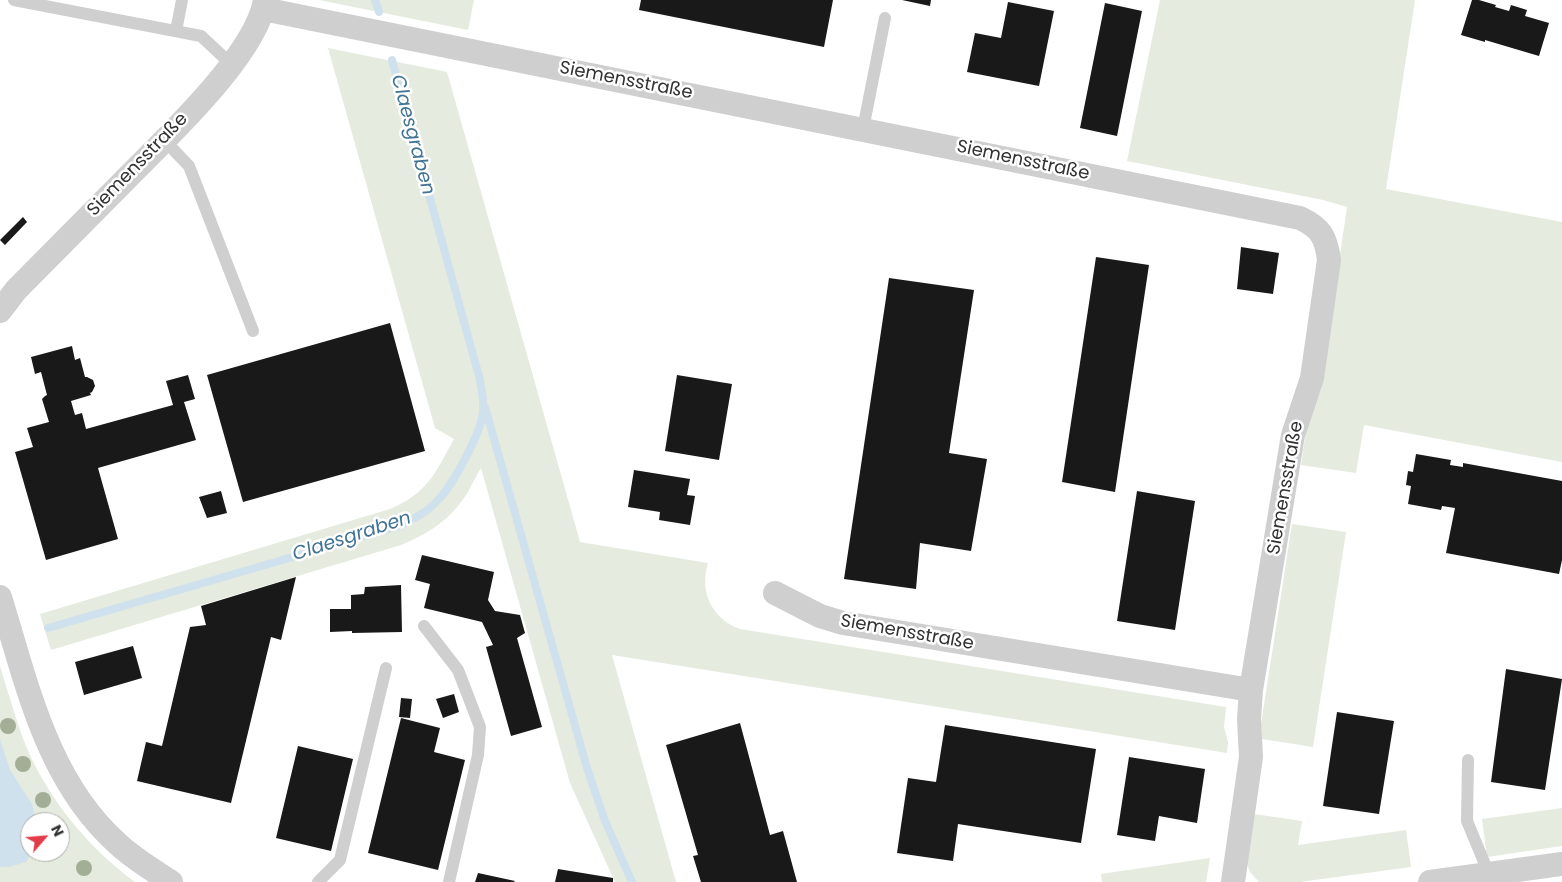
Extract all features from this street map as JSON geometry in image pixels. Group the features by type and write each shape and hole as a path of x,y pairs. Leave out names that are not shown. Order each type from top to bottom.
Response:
{"street":[{"name":"Siemensstraße","path":"0,310 16,290 164,140 211,89 252,36 264,4 1300,218 1311,223 1321,232 1327,245 1329,260 1312,378 1293,435 1251,690 1249,719 1251,757 1233,882"},
{"name":"Siemensstraße","path":"775,592 820,616 843,624 1251,690"},
{"path":"0,597 40,724 55,759 72,791 95,821 118,845 171,882"},
{"path":"1430,882 1490,878 1562,864"}],"lane":[{"path":"14,0 201,36 231,64"},
{"path":"176,31 182,0"},
{"path":"863,129 884,18"},
{"path":"164,140 190,166 253,331"},
{"path":"424,626 458,670 480,728 478,755 449,882"},
{"path":"318,882 340,860 386,668"},
{"path":"1468,760 1467,821 1490,878"}],"shaded area":[{"path":"319,0 474,0 468,30"},
{"path":"1160,0 1415,0 1386,189 1562,222 1562,462 1364,425 1356,473 1301,465 1307,425 1320,392 1347,207 1323,200 1127,161"},
{"path":"328,48 447,72 580,542 708,563 705,584 710,603 722,619 740,629 1226,707 1224,727 1228,742 1227,753 612,655 676,882 615,882 570,783 481,468 468,492 447,518 421,536 401,545 51,650 40,614 390,509 403,503 422,489 435,472 454,439 435,428"},
{"path":"1292,524 1346,532 1313,747 1262,739 1261,724"},
{"path":"0,666 13,710 31,757 54,798 64,812 20,812 20,862 70,862 70,819 99,852 135,882 0,882"},
{"path":"1562,808 1562,846 1487,857 1482,819"},
{"path":"1254,814 1302,821 1298,845 1406,830 1411,867 1300,882 1259,882 1250,872 1247,864"},
{"path":"1210,858 1206,882 1102,882 1101,874"}],"water":[{"path":"0,739 10,770 32,804 34,812 20,812 20,862 26,862 9,867 0,867"}],"building":[{"path":"641,0 833,0 824,47 639,10"},
{"path":"902,0 931,0 930,6"},
{"path":"1472,0 1496,5 1495,7 1509,11 1511,5 1527,10 1525,16 1549,23 1539,56 1461,35"},
{"path":"1008,2 1054,11 1039,86 967,72 975,33 1001,38"},
{"path":"1105,3 1142,11 1117,136 1080,128"},
{"path":"23,217 27,222 5,245 0,240"},
{"path":"1241,247 1279,253 1273,294 1237,289"},
{"path":"1096,257 1149,265 1115,492 1062,482"},
{"path":"889,278 974,290 949,453 987,459 971,551 920,543 916,589 844,579"},
{"path":"390,323 425,451 243,502 207,375"},
{"path":"72,346 75,360 80,358 85,377 93,380 95,386 90,393 91,395 71,401 75,415 82,413 86,429 173,405 166,381 188,375 195,399 184,402 196,440 98,468 118,539 46,560 15,452 33,447 27,428 49,422 42,399 47,395 41,372 35,374 31,357"},
{"path":"677,375 732,384 719,460 665,451"},
{"path":"1416,454 1451,460 1450,465 1463,467 1463,463 1562,481 1562,560 1559,574 1446,553 1455,508 1442,506 1441,510 1408,504 1411,486 1406,485 1408,471 1413,472"},
{"path":"634,470 690,479 687,495 695,496 690,525 659,520 660,512 628,507"},
{"path":"221,491 227,513 207,518 199,497"},
{"path":"1137,491 1195,501 1175,630 1117,621"},
{"path":"422,555 494,572 488,600 495,611 520,615 525,633 517,638 542,727 511,736 486,647 493,645 482,622 424,608 430,584 415,580"},
{"path":"296,577 281,640 271,637 231,803 137,781 146,742 162,746 190,627 206,625 201,606"},
{"path":"401,585 402,632 330,632 330,609 351,609 351,595 364,594 365,587"},
{"path":"133,646 142,678 84,695 75,662"},
{"path":"1506,669 1562,679 1545,790 1491,782"},
{"path":"454,694 459,712 443,718 436,699"},
{"path":"401,698 412,699 410,718 399,717"},
{"path":"1337,712 1394,721 1379,814 1323,806"},
{"path":"401,718 440,728 434,752 465,760 438,870 368,853"},
{"path":"740,723 770,835 783,831 797,882 701,882 693,856 698,855 666,745"},
{"path":"945,725 1096,749 1081,843 958,824 953,861 897,853 908,778 936,782"},
{"path":"298,746 353,759 331,851 276,838"},
{"path":"1129,757 1205,769 1197,823 1159,816 1155,841 1117,835"},
{"path":"558,869 613,878 613,882 555,882"},
{"path":"478,873 515,881 475,882"}],"waterway":[{"name":"Claesgraben","path":"375,0 379,12"},
{"name":"Claesgraben","path":"48,628 396,527 418,516 434,505 457,473 475,438 482,418 482,390 392,60"},
{"path":"485,407 587,768 605,821 632,882"}]}
